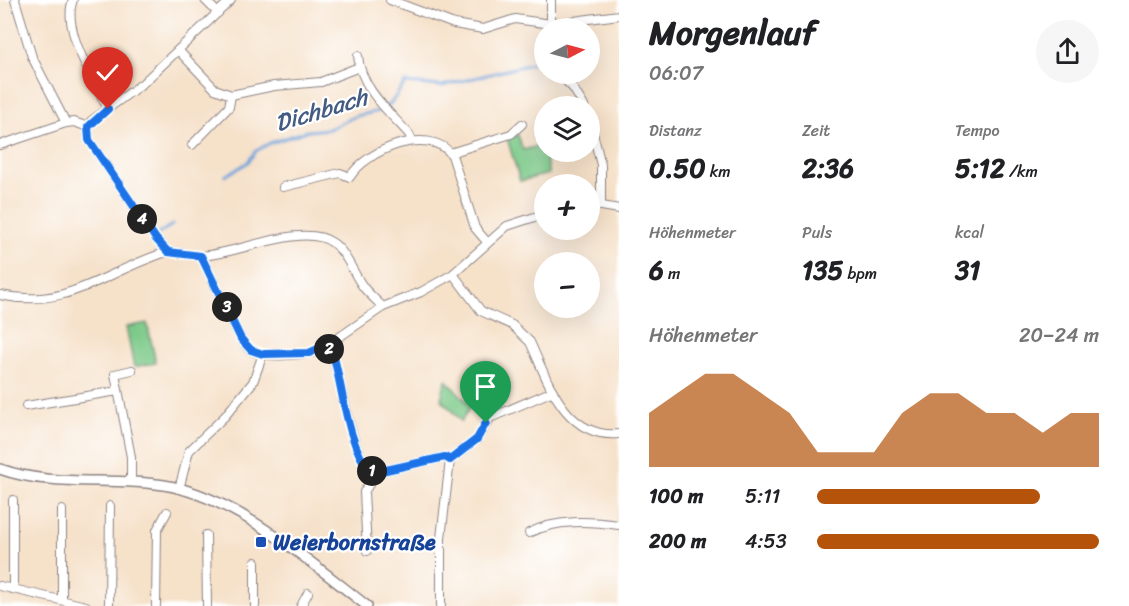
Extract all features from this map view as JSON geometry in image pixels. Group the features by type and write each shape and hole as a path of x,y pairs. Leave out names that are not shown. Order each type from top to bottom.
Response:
{"street":[{"path":"15,0 32,57 66,123"},
{"path":"73,0 71,11 74,38 108,109"},
{"path":"205,0 218,13"},
{"path":"88,127 143,83 231,0"},
{"path":"390,0 454,24 475,28 490,27 515,19 534,23"},
{"path":"551,0 551,18"},
{"path":"600,18 619,15"},
{"path":"178,50 214,88 231,95 268,87 321,82 359,68"},
{"path":"358,56 359,68 381,103 409,134 412,141"},
{"path":"569,84 578,96"},
{"path":"192,145 229,107 231,95"},
{"path":"0,145 66,123 74,122 88,127"},
{"path":"450,153 511,134 522,124"},
{"path":"88,127 89,140 156,239 168,252"},
{"path":"283,187 340,173 350,177 357,166 381,153 412,141 435,141 450,153 475,228 487,242"},
{"path":"600,161 600,205 619,209"},
{"path":"201,256 241,339 251,350 263,354 309,353 327,345 383,307 421,292 453,274 507,226 534,217"},
{"path":"0,295 40,299 75,292 168,252 201,256 299,236 320,236 337,248 364,288 383,307"},
{"path":"453,274 482,311 522,332 530,342 562,408 583,427 595,432 619,434"},
{"path":"327,345 333,354 360,455 370,471 377,472 445,457 450,460"},
{"path":"179,489 189,451 225,416 254,382 263,354"},
{"path":"131,482 131,457 115,375 132,370"},
{"path":"26,406 118,391"},
{"path":"441,606 441,538 450,460 477,439 490,418 553,391"},
{"path":"0,469 37,478 131,482 179,489 228,507 248,519 367,606"},
{"path":"367,551 364,492 377,472"},
{"path":"13,500 13,589"},
{"path":"109,606 110,506"},
{"path":"62,510 62,600"},
{"path":"156,606 157,530 166,512"},
{"path":"529,533 543,526 569,523 619,525"},
{"path":"206,535 207,606"},
{"path":"255,562 255,606"},
{"path":"0,586 86,606"},
{"path":"301,606 308,593"}],"green space":[{"path":"518,135 523,150 534,147 534,162 547,162 549,174 534,174 534,178 520,181 507,138"},
{"path":"147,323 156,363 134,367 126,327"},
{"path":"446,380 471,406 461,421 441,399"}],"waterway":[{"name":"Dichbach","path":"225,176 247,163 256,151 270,143 307,131 329,129 356,116 379,111 391,103 405,83 442,86 531,64"},
{"name":"Dichbach","path":"158,234 172,225"}],"place":[{"name":"Weierbornstraße","path":"261,542"}],"route":[{"path":"108,109 88,127 89,140 156,239 168,252 201,256 218,287 241,339 251,350 263,354 309,353 319,351 327,345 333,354 339,373 353,437 370,471 377,472 445,457 450,460 477,439 486,423"}]}
